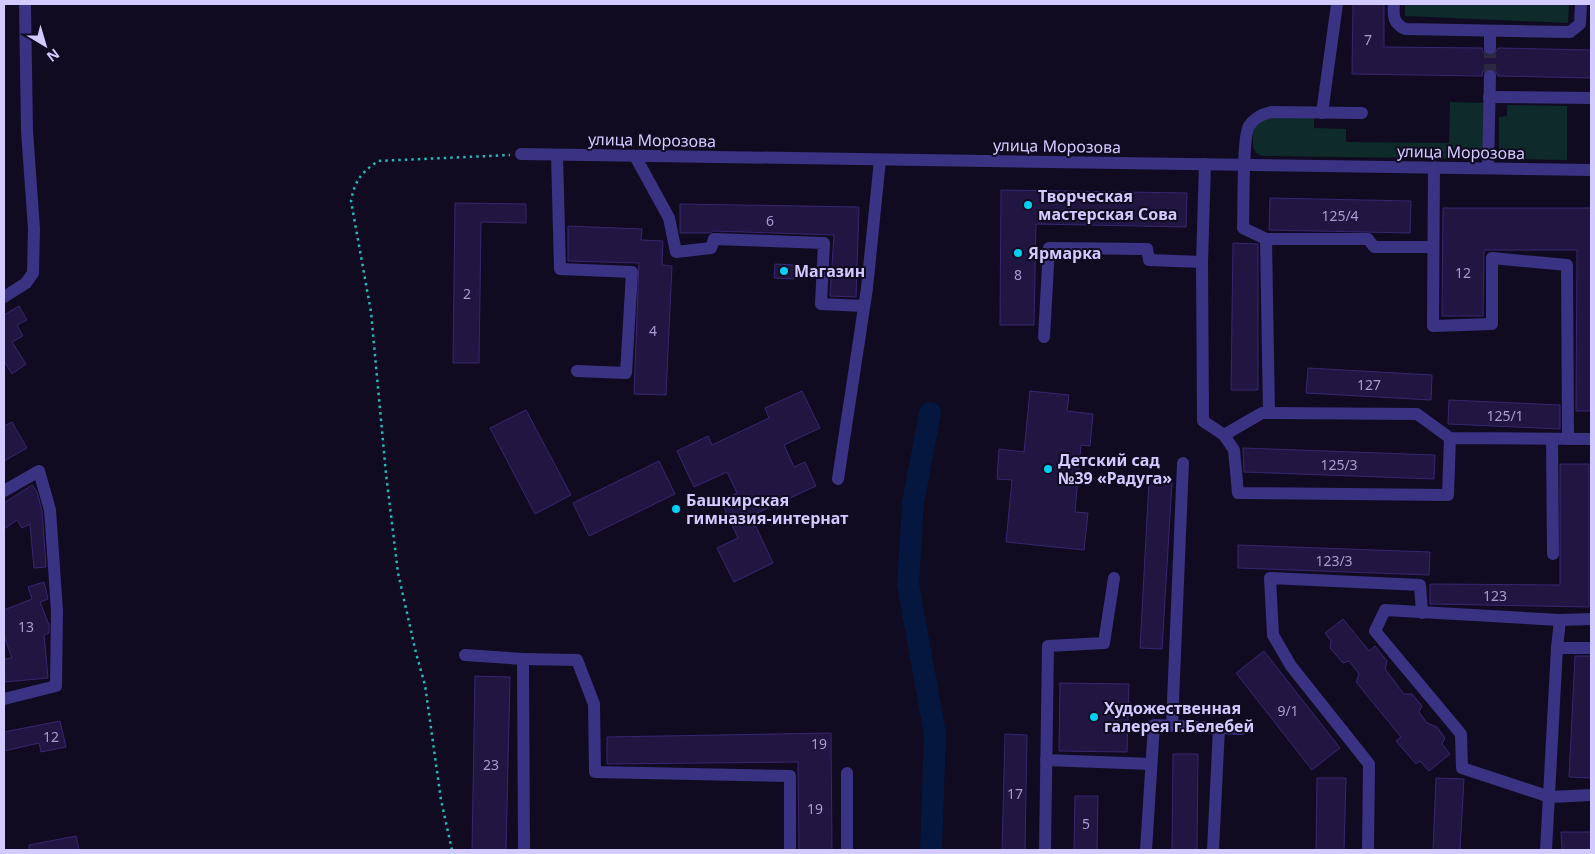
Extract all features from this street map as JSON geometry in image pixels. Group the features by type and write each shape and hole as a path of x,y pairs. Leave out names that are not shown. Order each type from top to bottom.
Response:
{"street":[{"path":"4,297 26,284 33,272 34,229 27,131 26,4"},
{"path":"1322,113 1337,4"},
{"path":"1394,4 1393,17 1399,26 1405,29 1570,32 1580,24 1581,4"},
{"path":"1490,31 1490,48"},
{"path":"1488,168 1490,76"},
{"path":"1489,97 1591,98"},
{"path":"1362,113 1271,112 1259,116 1253,121 1246,133 1243,228 1266,239 1368,239 1374,247 1433,247"},
{"name":"улица Морозова","path":"521,154 1591,170"},
{"path":"557,155 560,269 632,272 626,373 577,371"},
{"path":"635,156 669,218 676,252 711,248 714,239 824,243 821,304 864,306"},
{"path":"838,479 864,306 880,160"},
{"path":"1204,164 1202,262 1204,421 1224,434 1234,450 1238,493 1448,495 1450,438"},
{"path":"1434,167 1433,326 1492,324 1492,258 1567,265 1568,439"},
{"path":"1266,239 1269,414"},
{"path":"1044,337 1048,248 1147,249 1149,260 1202,262"},
{"path":"1224,434 1262,414 1416,414 1450,438 1591,439"},
{"path":"1552,439 1553,554"},
{"path":"1172,725 1183,463"},
{"path":"4,491 39,471 50,510 57,611 56,686 4,700"},
{"path":"1045,850 1048,646 1104,642 1114,578"},
{"path":"1368,850 1369,764 1291,666 1272,635 1270,578 1420,585 1422,613"},
{"path":"1591,620 1560,620 1385,610 1375,631 1460,734 1462,768 1550,797 1591,795"},
{"path":"1546,850 1560,620"},
{"path":"1557,648 1591,648"},
{"path":"465,655 524,660 578,660 594,704 595,772 790,776 790,850"},
{"path":"524,660 524,850"},
{"path":"1146,850 1154,724 1241,729"},
{"path":"1213,850 1219,728"},
{"path":"1046,760 1151,764"},
{"path":"847,773 847,850"}],"path":[{"path":"452,850 440,790 425,685 398,573 386,474 371,312 351,201 354,184 365,170 378,161 521,154"}],"green space":[{"path":"1405,4 1569,4 1568,23 1405,16"},
{"path":"1450,102 1485,103 1484,159 1262,156 1256,153 1253,147 1253,129 1265,118 1314,117 1314,128 1346,129 1346,142 1449,143"},
{"path":"1507,105 1567,106 1567,160 1499,159 1499,117 1507,116"}],"building":[{"path":"1353,4 1384,4 1384,47 1482,48 1483,52 1490,56 1494,55 1498,48 1591,50 1591,78 1498,76 1495,69 1490,68 1483,71 1482,76 1352,74"},
{"path":"1001,190 1187,193 1186,227 1036,224 1034,325 1000,325"},
{"path":"1270,198 1411,201 1410,233 1269,230"},
{"path":"455,203 526,204 526,223 481,222 479,363 453,363"},
{"path":"680,204 859,207 856,297 830,296 834,235 714,231 709,233 680,233"},
{"path":"1443,208 1591,208 1591,411 1576,411 1577,250 1484,250 1483,316 1442,316"},
{"path":"568,226 642,229 641,240 663,241 662,265 672,266 666,395 634,394 639,263 568,261"},
{"path":"1233,243 1258,244 1258,390 1231,390"},
{"name":"Магазин","path":"775,264 794,265 794,279 774,278"},
{"path":"19,306 27,320 17,325 23,336 12,342 26,364 12,374 4,361 4,315"},
{"path":"1308,368 1432,375 1431,400 1306,393"},
{"path":"802,391 820,428 784,445 794,467 805,462 816,486 751,516 773,563 734,582 717,548 738,538 721,501 737,493 727,472 694,487 677,451 708,436 712,445 769,418 765,408"},
{"path":"1030,391 1069,395 1067,411 1093,414 1090,446 1081,445 1075,512 1088,513 1084,550 1006,542 1012,480 997,479 999,449 1024,452"},
{"path":"1449,400 1560,405 1560,429 1448,424"},
{"path":"526,410 571,495 535,514 490,428"},
{"path":"12,422 27,448 4,461 4,426"},
{"path":"1243,448 1435,455 1434,479 1244,472"},
{"path":"659,461 675,494 589,536 573,503"},
{"path":"1560,464 1589,464 1589,607 1430,604 1430,584 1560,585"},
{"path":"1149,481 1172,482 1162,649 1140,648"},
{"path":"32,485 37,492 42,511 46,567 34,568 30,524 22,528 17,520 4,529 4,503"},
{"path":"1238,545 1430,552 1429,575 1238,568"},
{"path":"44,582 48,599 40,602 49,625 49,633 44,635 48,678 5,682 4,659 12,658 4,636 4,610 32,599 28,587"},
{"path":"1343,619 1369,651 1375,646 1387,661 1385,669 1404,694 1412,694 1422,706 1419,712 1427,723 1437,727 1445,738 1442,744 1450,754 1429,771 1420,761 1416,764 1396,741 1401,737 1356,682 1359,674 1349,661 1343,663 1330,648 1331,641 1325,633"},
{"path":"1264,651 1340,748 1312,770 1236,673"},
{"path":"1575,656 1591,656 1591,778 1569,777"},
{"path":"475,676 510,677 506,850 472,850"},
{"name":"Художественная галерея г.Белебей","path":"1060,683 1129,684 1127,752 1059,751"},
{"path":"60,721 66,747 41,752 39,743 4,751 4,732"},
{"path":"831,733 832,850 799,850 798,762 607,764 607,737"},
{"path":"1005,734 1027,735 1025,850 1002,850"},
{"path":"1173,754 1198,754 1197,850 1172,850"},
{"path":"1317,778 1346,778 1344,850 1316,850"},
{"path":"1436,778 1464,779 1460,850 1433,850"},
{"path":"1075,796 1098,796 1097,850 1074,850"},
{"path":"1561,832 1591,832 1591,850 1562,850"},
{"path":"76,836 79,850 29,850 29,845"}],"waterway":[{"path":"930,413 913,503 908,585 935,734 931,850"}],"tunnel":[{"path":"1490,48 1490,76"}],"place":[{"name":"Творческая мастерская Сова","path":"1028,205"},
{"name":"Ярмарка","path":"1018,253"},
{"name":"Магазин","path":"784,271"},
{"name":"Детский сад №39 «Радуга»","path":"1048,469"},
{"name":"Башкирская гимназия-интернат","path":"676,509"},
{"name":"Художественная галерея г.Белебей","path":"1094,717"}]}
